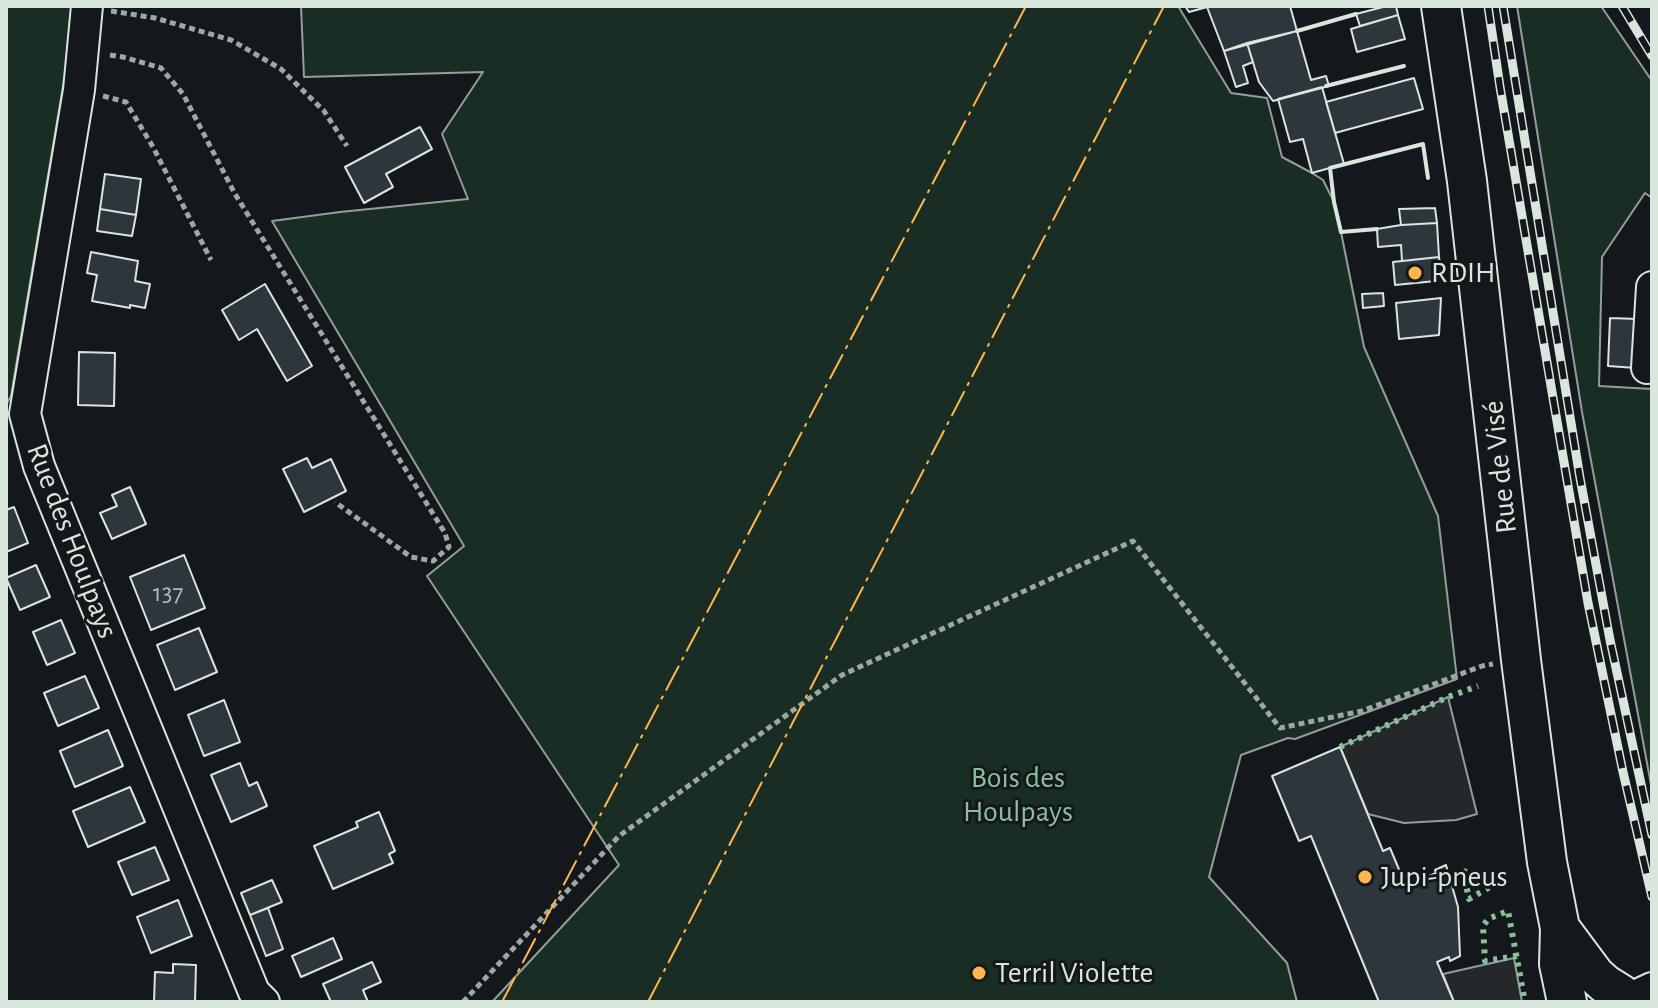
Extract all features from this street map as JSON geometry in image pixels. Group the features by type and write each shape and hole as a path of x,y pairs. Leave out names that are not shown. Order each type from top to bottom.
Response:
{"main road":[{"name":"Rue de Visé","path":"1441,6 1467,181 1527,707 1547,862 1560,928 1559,964 1567,1002"},
{"name":"Rue de Visé","path":"1560,928 1595,975 1605,984 1633,995"}],"street":[{"name":"Rue des Houlpays","path":"87,6 79,90 16,420 39,466 256,999"},
{"path":"1647,368 1652,287"}],"path":[{"path":"87,6 155,18 231,40 281,69 324,111 347,146"},
{"path":"81,51 123,57 161,68 183,94 235,194 445,533 449,547 433,561 411,557 335,502"},
{"path":"79,90 126,102 153,147 211,260"},
{"path":"463,1002 619,836 842,675 1133,541 1280,728 1362,711 1482,666"}],"green space":[{"path":"6,6 75,6 11,396 6,405"},
{"name":"Bois des Houlpays","path":"301,6 1178,6 1231,93 1267,98 1282,157 1323,180 1334,202 1364,347 1438,516 1457,679 1295,739 1288,738 1241,755 1209,877 1287,963 1297,1002 492,1002 619,865 427,576 464,546 272,221 468,199 442,134 483,72 304,77"},
{"path":"1517,6 1601,6 1652,81 1652,198 1645,193 1602,257 1599,386 1652,389 1652,790 1582,412"}],"shaded area":[{"path":"1448,697 1477,814 1456,820 1404,823 1368,814 1340,747"},
{"path":"1514,958 1522,1002 1454,1002 1443,974"}],"building":[{"path":"1185,6 1211,6 1189,12"},
{"path":"1290,6 1297,31 1224,51 1207,7"},
{"path":"1396,6 1398,15 1360,26 1356,14"},
{"path":"1398,15 1405,39 1357,52 1351,29"},
{"path":"1297,31 1311,80 1326,76 1329,86 1273,101 1259,82 1247,43"},
{"path":"1247,43 1253,62 1243,66 1248,83 1236,87 1224,51"},
{"path":"1414,78 1423,109 1335,133 1326,102"},
{"path":"1322,87 1344,164 1312,173 1303,139 1290,142 1278,99"},
{"path":"420,127 432,149 386,174 393,187 364,203 345,167"},
{"path":"105,174 141,179 136,215 100,209"},
{"path":"1435,208 1437,223 1401,225 1399,209"},
{"path":"100,209 136,215 132,236 97,231"},
{"path":"1437,223 1439,257 1402,261 1401,245 1378,247 1377,229"},
{"path":"91,252 138,261 135,281 150,284 145,308 92,301 97,275 87,273"},
{"name":"RDIH","path":"1439,257 1440,264 1435,265 1436,281 1395,285 1393,262"},
{"path":"265,284 312,366 287,381 257,329 239,340 222,310"},
{"path":"1383,293 1384,306 1363,308 1362,294"},
{"path":"1441,298 1439,335 1399,339 1396,303"},
{"path":"1610,318 1638,319 1636,368 1608,366"},
{"path":"79,352 115,353 114,406 78,405"},
{"path":"307,458 312,468 331,459 346,491 304,512 283,469"},
{"path":"130,487 146,524 112,539 100,513 117,506 112,495"},
{"path":"14,507 28,543 6,552 6,510"},
{"path":"184,555 205,608 151,630 130,577"},
{"path":"36,565 50,597 20,610 6,578"},
{"path":"61,620 75,653 47,665 33,632"},
{"path":"199,628 217,672 175,690 157,645"},
{"path":"85,676 99,708 58,726 44,693"},
{"path":"224,700 240,742 204,756 188,715"},
{"path":"108,730 123,766 75,787 60,751"},
{"name":"Jupi-pneus","path":"1340,747 1383,851 1390,848 1406,886 1436,873 1435,870 1446,865 1458,907 1460,956 1437,962 1454,1002 1379,1002 1311,836 1299,841 1272,776"},
{"path":"240,763 249,786 257,782 267,806 231,822 211,775"},
{"path":"130,787 145,822 88,847 73,811"},
{"path":"379,812 395,851 389,854 393,863 333,889 314,846 358,827 356,822"},
{"path":"155,847 169,880 132,895 118,862"},
{"path":"272,880 282,902 250,915 241,893"},
{"path":"178,900 192,936 151,953 137,917"},
{"path":"268,908 283,949 266,956 250,915"},
{"path":"333,938 342,959 301,977 292,956"},
{"path":"372,962 381,982 363,990 368,1002 331,1002 323,984"},
{"path":"173,964 196,965 195,1002 154,1002 155,972 173,973"}],"railway":[{"path":"1488,6 1588,603 1652,897"},
{"path":"1503,6 1580,478 1610,640 1652,835"},
{"path":"1622,6 1652,56"}],"hedge":[{"path":"1340,747 1478,686"},
{"path":"1463,871 1492,880 1493,885 1469,899 1463,871"},
{"path":"1517,956 1485,961 1483,926 1488,919 1508,911 1525,1002"}],"wall":[{"path":"1297,31 1356,14"},
{"path":"1326,86 1404,66"},
{"path":"1377,229 1341,232 1330,168 1423,144 1428,178"}],"power":[{"path":"502,1002 1026,6"},
{"path":"648,1002 1164,6"}],"place":[{"name":"RDIH","path":"1415,273"},
{"name":"Jupi-pneus","path":"1365,877"},
{"name":"Terril Violette","path":"979,973"}]}
